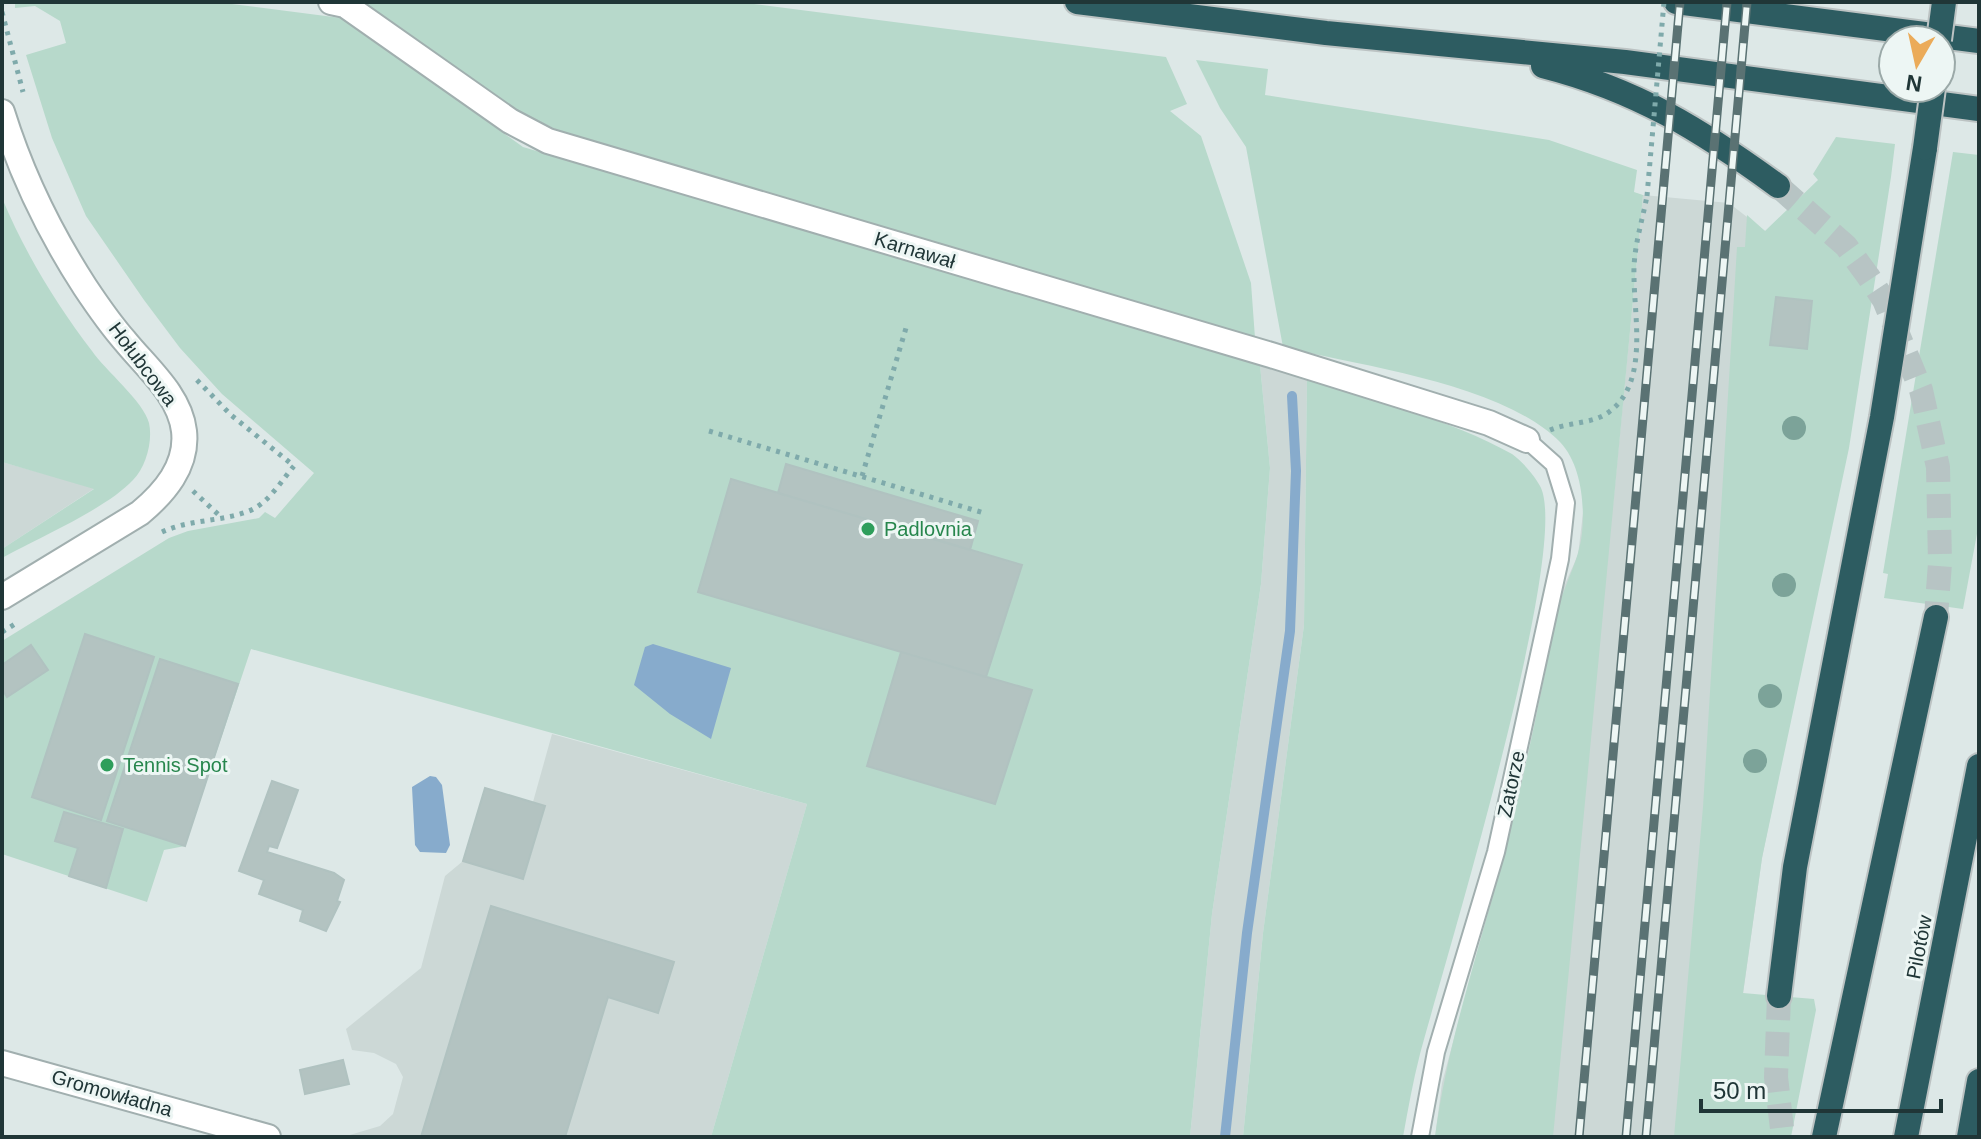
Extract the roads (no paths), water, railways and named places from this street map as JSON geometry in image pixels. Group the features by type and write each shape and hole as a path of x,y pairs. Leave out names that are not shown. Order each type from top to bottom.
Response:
{"highway":[{"path":"1077,2 1979,109"},
{"path":"1676,2 1979,41"},
{"path":"1941,24 1944,2"},
{"path":"1476,47 1595,79 1627,92 1703,133 1778,186"},
{"path":"1779,996 1795,867 1882,417 1931,104"},
{"path":"1824,1137 1936,617"},
{"name":"Pilotów","path":"1906,1137 1979,766"},
{"path":"1971,1137 1979,1081"},
{"path":"1971,1137 1979,1124"}],"street":[{"name":"Karnawał","path":"331,2 345,5 510,121 548,141 1271,355 1489,423 1527,440"},
{"name":"Hołubcowa","path":"2,112 43,215 92,297 123,339 163,384 179,413 184,431 175,474 160,496 140,513 2,597"},
{"name":"Gromowładna","path":"2,1063 268,1137"}],"lane":[{"name":"Zatorze","path":"1420,1137 1436,1052 1496,852 1560,559 1566,503 1554,464 1527,440"}],"water":[{"path":"653,644 731,668 711,739 670,714 634,685 645,647"},
{"path":"430,776 436,777 442,785 450,845 446,853 420,852 415,845 412,787"}],"waterway":[{"path":"1225,1137 1247,933 1290,631 1296,471 1292,396"}],"tunnel":[{"path":"1778,186 1846,246 1868,276 1884,300 1921,390 1938,467 1940,563 1936,617"},
{"path":"1779,996 1776,1077 1783,1137"}],"railway":[{"path":"1579,1137 1680,2"},
{"path":"1626,1137 1727,2"},
{"path":"1646,1137 1747,2"}],"place":[{"name":"Padlovnia","path":"868,529"},
{"name":"Tennis Spot","path":"107,765"}]}
